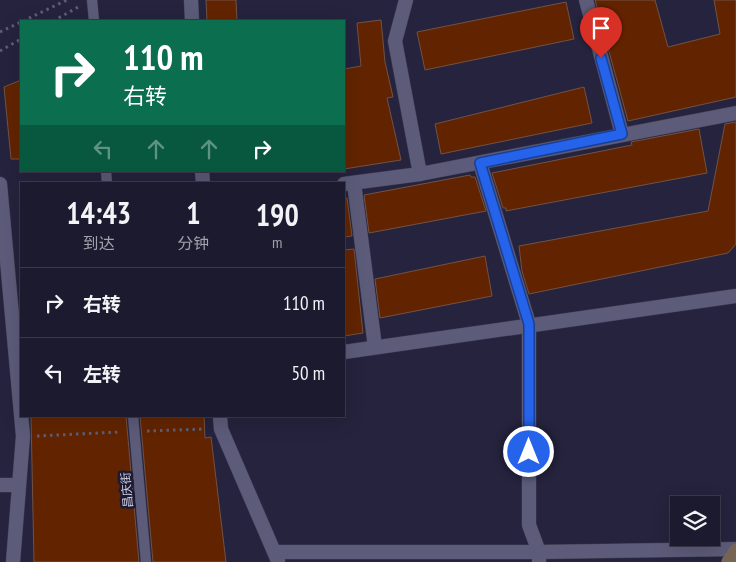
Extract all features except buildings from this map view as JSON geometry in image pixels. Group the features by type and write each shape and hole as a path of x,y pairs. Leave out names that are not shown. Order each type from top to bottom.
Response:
{"main road":[{"path":"730,562 736,550"}],"street":[{"path":"191,0 192,20"},
{"path":"406,0 395,41 420,174"},
{"path":"586,0 622,134"},
{"path":"88,2 94,20"},
{"path":"375,347 349,183 420,174 736,113"},
{"path":"480,163 529,324 529,525 539,557"},
{"path":"0,184 3,245 20,407"},
{"path":"345,352 529,324 736,296"},
{"path":"13,562 23,436 21,417"},
{"name":"昌庆街","path":"133,417 146,562"},
{"path":"220,417 221,429 277,557 539,557 736,550"},
{"path":"0,485 18,485"}],"path":[{"path":"26,20 68,0"},
{"path":"55,20 88,2"},
{"path":"0,32 20,23"},
{"path":"0,51 20,40"}],"route":[{"path":"529,452 529,324 480,163 622,134 601,58"}]}
